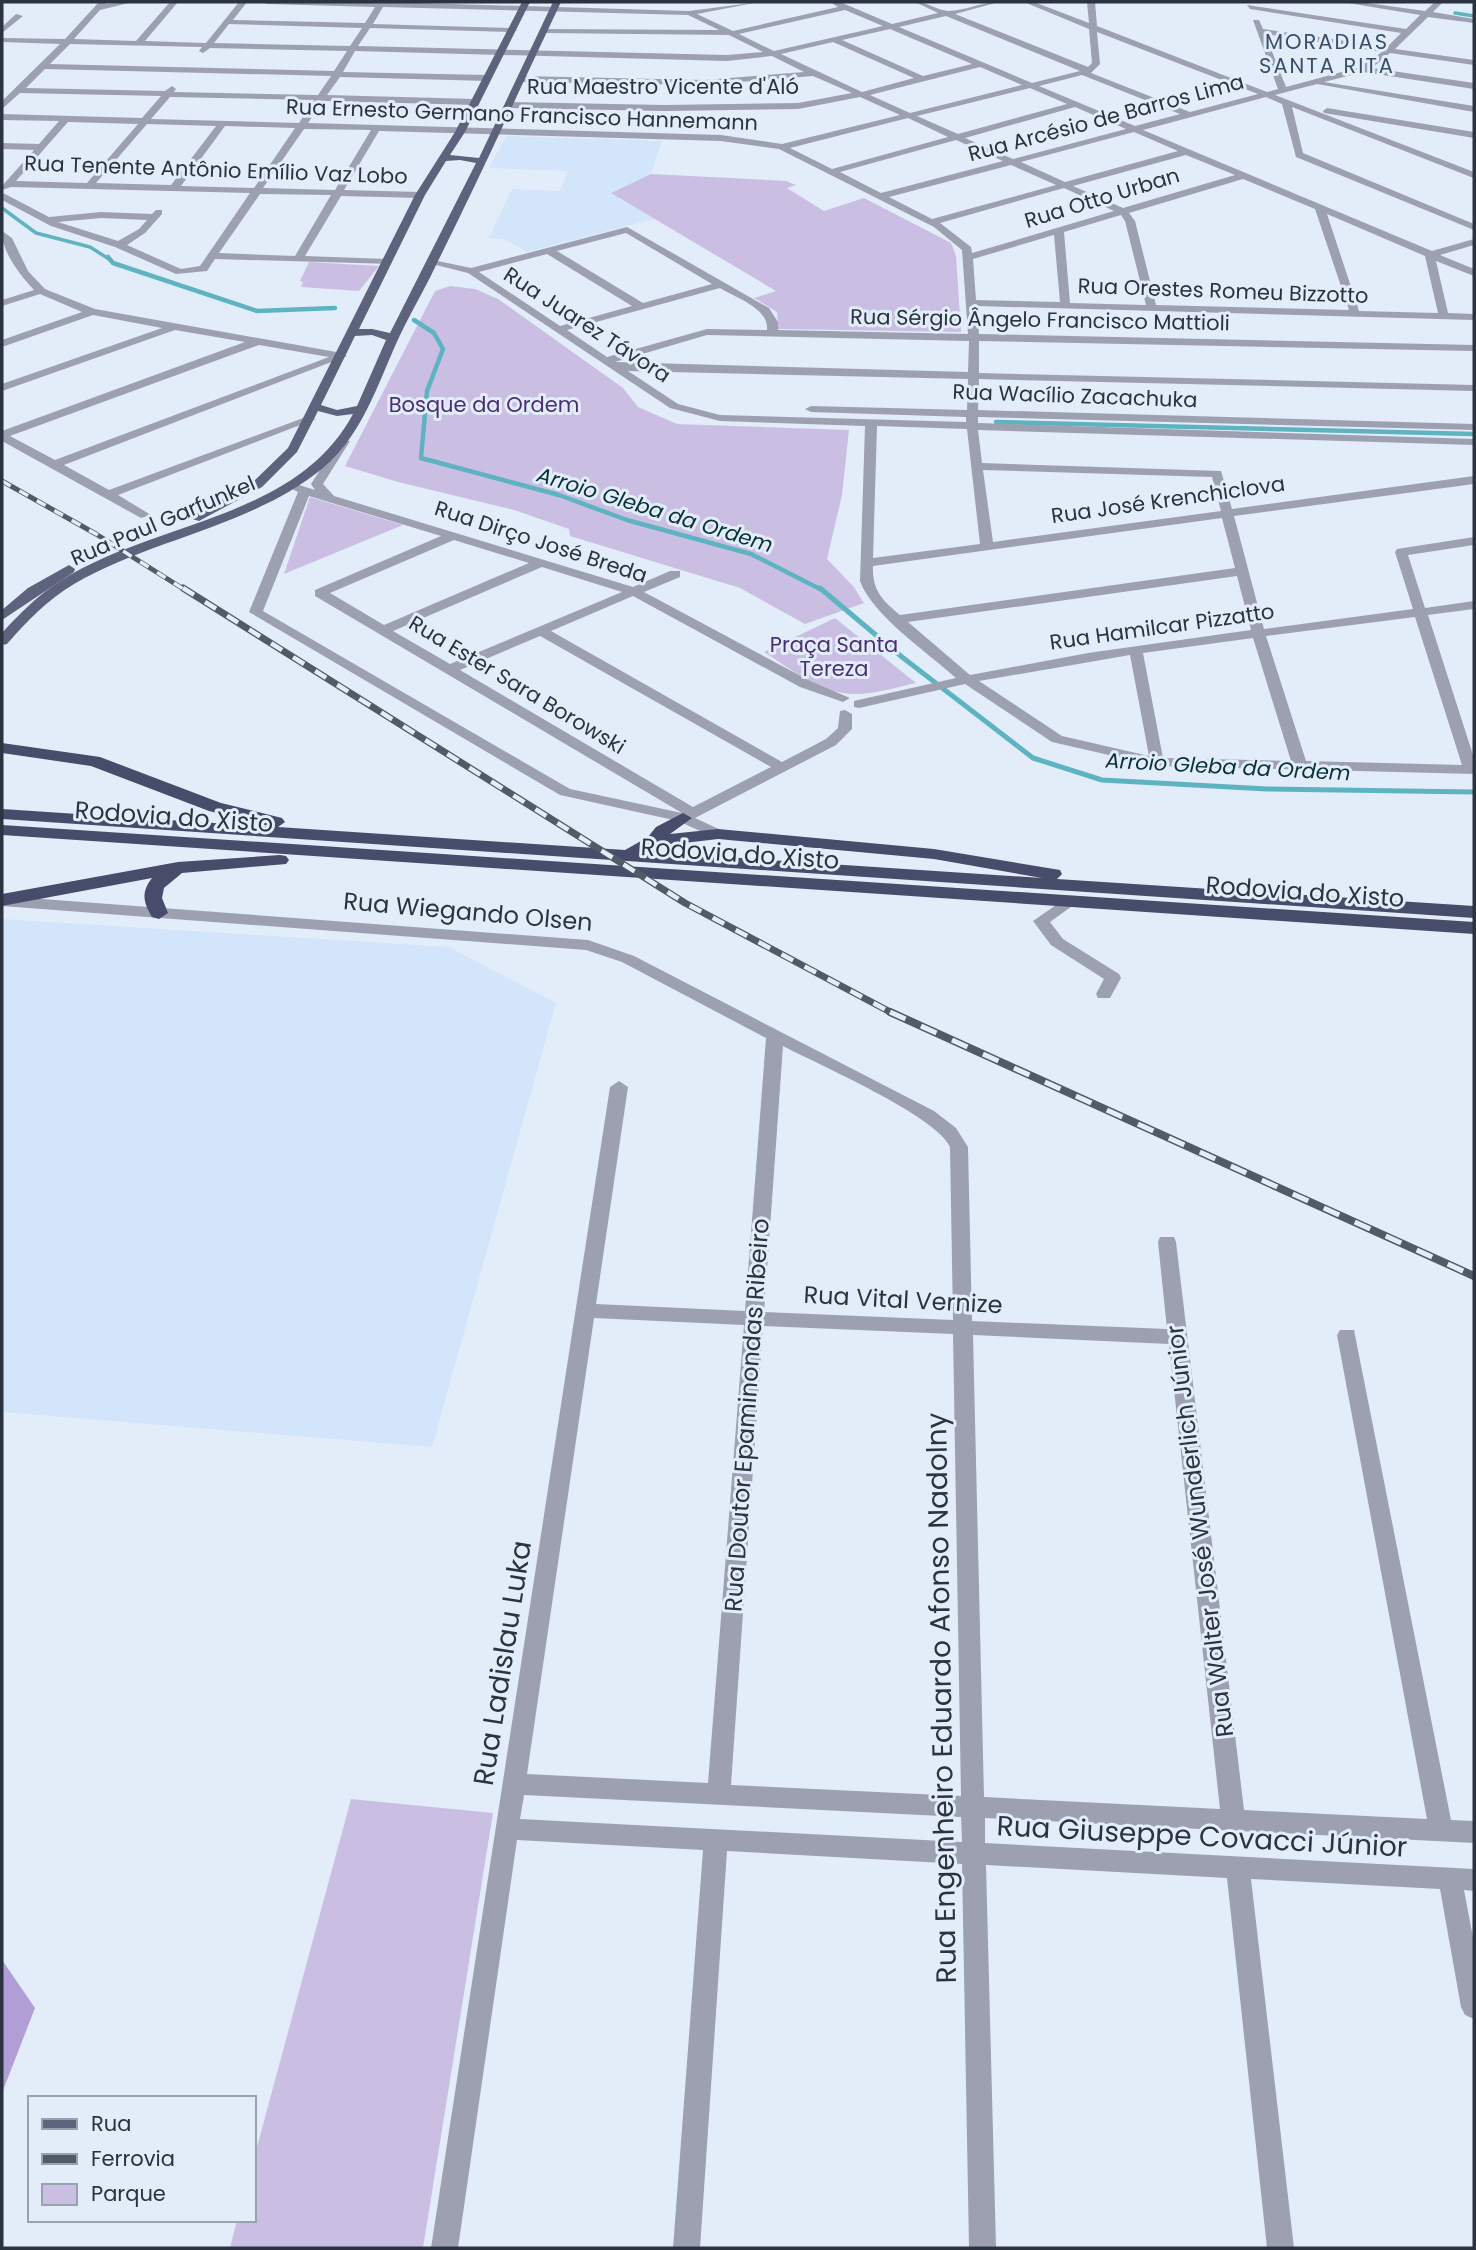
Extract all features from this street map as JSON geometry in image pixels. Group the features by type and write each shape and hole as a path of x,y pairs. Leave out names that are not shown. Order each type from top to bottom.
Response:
{"highway":[{"path":"2,748 94,761 215,807 336,836"},
{"name":"Rodovia do Xisto","path":"2,814 1474,912"},
{"path":"628,856 688,816"},
{"name":"Rodovia do Xisto","path":"2,830 1474,928"},
{"path":"654,841 718,834 976,860 1120,888"},
{"path":"2,901 178,868 239,862 403,856"},
{"path":"159,912 152,901 152,891 160,880 178,868"}],"main road":[{"name":"Rua Paul Garfunkel","path":"2,616 33,591 63,572 203,515 242,495 273,472 293,450 420,195 460,132 525,5"},
{"name":"Rua Paul Garfunkel","path":"2,641 26,613 70,581 135,552 241,512 290,486 316,468 344,441 496,133 555,5"},
{"path":"443,159 481,161"},
{"path":"351,334 372,332 385,334 392,339"},
{"path":"314,405 337,413 362,409"}],"street":[{"path":"2,106 100,5 129,2"},
{"path":"138,44 174,2"},
{"path":"90,185 243,2"},
{"path":"267,2 629,6 689,13 751,2"},
{"path":"834,2 1474,273"},
{"path":"919,2 1187,114"},
{"path":"521,79 678,71 727,58 775,53 995,2"},
{"path":"1028,2 1262,95 1305,123"},
{"path":"782,147 1086,72 1096,64 1091,2"},
{"path":"1346,2 1433,8 1474,21"},
{"path":"1391,2 1474,14"},
{"path":"2,196 48,220 180,272 203,269 337,74 381,3"},
{"path":"1249,4 1283,90"},
{"path":"1249,4 1408,32"},
{"path":"543,31 733,33 847,7"},
{"name":"Rua Arcésio de Barros Lima","path":"882,196 1363,69 1388,51 1433,8"},
{"path":"689,13 814,73 1124,212 1130,221 1152,307"},
{"path":"2,31 19,16"},
{"path":"226,22 513,30"},
{"path":"1260,31 1474,63"},
{"path":"833,38 922,79"},
{"path":"2,40 533,54 761,81 814,73"},
{"name":"Rua Maestro Vicente d'Aló","path":"509,104 658,122 863,94 981,64"},
{"path":"42,66 488,78"},
{"path":"1363,69 1474,86"},
{"path":"658,122 678,71"},
{"path":"1314,82 1474,109"},
{"path":"18,90 475,103"},
{"path":"831,172 1076,104"},
{"path":"1289,111 1304,111 1474,175"},
{"path":"1289,111 1474,135"},
{"path":"1289,111 1299,155 1474,226"},
{"name":"Rua Ernesto Germano Francisco Hannemann","path":"2,117 496,133 658,122 721,138 782,147 931,222 961,241 967,249 968,257"},
{"path":"6,187 65,120"},
{"path":"174,188 222,124"},
{"path":"298,259 376,129"},
{"path":"2,146 41,148"},
{"path":"931,222 1189,151"},
{"name":"Rua Otto Urban","path":"968,257 1246,175"},
{"name":"Rua Tenente Antônio Emílio Vaz Lobo","path":"6,187 90,185 420,195"},
{"path":"1319,206 1355,314"},
{"path":"48,220 157,213 142,231 119,246"},
{"path":"471,271 627,230 765,310 773,322 772,333"},
{"path":"1059,232 1065,305"},
{"path":"4,239 23,272 41,290 92,312 342,356"},
{"path":"1430,255 1474,242"},
{"path":"549,251 642,307"},
{"path":"1430,255 1444,317"},
{"path":"213,256 387,262"},
{"path":"968,257 974,338 973,419 986,547"},
{"name":"Rua Juarez Távora","path":"433,263 471,271 674,405 720,418"},
{"path":"559,329 723,284"},
{"path":"2,303 41,290"},
{"name":"Rua Orestes Romeu Bizzotto","path":"971,303 1474,317"},
{"path":"2,344 92,312"},
{"path":"2,388 175,327"},
{"name":"Rua Sérgio Ângelo Francisco Mattioli","path":"613,364 707,331 1474,348"},
{"path":"2,435 259,341"},
{"path":"54,465 342,356"},
{"path":"613,364 975,376 1474,387"},
{"name":"Rua Wacílio Zacachuka","path":"674,405 1474,442"},
{"name":"Rua Wacílio Zacachuka","path":"720,418 871,423 973,419 1474,426"},
{"path":"107,495 310,419"},
{"path":"871,423 866,581 871,595 961,679 1058,739 1157,762 1473,770 1401,552 1474,541"},
{"path":"2,435 145,515"},
{"path":"332,498 322,492 317,484 344,441"},
{"path":"976,466 1217,474 1259,635 1300,766"},
{"name":"Rua José Krenchiclova","path":"867,563 1474,480"},
{"name":"Rua Dirço José Breda","path":"290,486 634,591 805,684 859,704"},
{"path":"305,490 256,612 565,792 688,816 718,834"},
{"name":"Rua Ester Sara Borowski","path":"455,535 320,593 688,816"},
{"path":"383,630 543,562"},
{"path":"895,620 1242,571"},
{"path":"447,670 675,574"},
{"name":"Rua Hamilcar Pizzatto","path":"859,704 925,686 1136,650 1474,605"},
{"path":"540,630 783,768"},
{"path":"1136,650 1157,762"},
{"name":"Rua Dirço José Breda","path":"805,684 835,711"},
{"path":"688,816 839,736 845,729 830,702 843,698"},
{"path":"835,711 857,711 859,704"},
{"name":"Rua Wiegando Olsen","path":"2,901 588,945 628,959 940,1122 949,1129 959,1147"},
{"path":"1069,901 1041,921 1057,942 1113,978 1104,994"},
{"name":"Rua Doutor Epaminondas Ribeiro","path":"719,1794 775,1035"},
{"name":"Rua Ladislau Luka","path":"444,2248 619,1087"},
{"name":"Rua Engenheiro Eduardo Afonso Nadolny","path":"959,1147 982,2248"},
{"name":"Rua Walter José Wunderlich Júnior","path":"1167,1242 1233,1820"},
{"name":"Rua Vital Vernize","path":"585,1311 1178,1337"},
{"path":"1347,1335 1441,1830"},
{"name":"Rua Giuseppe Covacci Júnior","path":"514,1784 1474,1832"},
{"name":"Rua Giuseppe Covacci Júnior","path":"507,1829 1462,1880"},
{"path":"686,2248 716,1840"},
{"path":"1238,1868 1281,2248"},
{"path":"1462,1880 1474,2007"}],"shaded area":[{"path":"506,136 662,141 651,174 611,193 654,219 527,252 504,239 489,238 512,189 560,191 568,171 489,168"},
{"path":"2,919 449,947 556,1003 432,1447 2,1412"},
{"path":"2,1960 35,2008 2,2093"}],"green space":[{"path":"651,174 786,181 796,185 787,188 824,211 864,198 951,243 956,256 961,332 778,329 777,312 754,298 776,291 611,193"},
{"path":"309,262 379,266 359,291 301,287 303,282 300,281"},
{"name":"Bosque da Ordem","path":"450,286 475,289 498,299 623,388 638,407 677,424 849,430 842,495 827,559 853,586 864,603 805,624 740,588 570,536 569,529 514,510 398,482 345,466 435,291"},
{"path":"310,497 403,525 284,574"},
{"name":"Praça Santa Tereza","path":"835,618 916,683 872,693 844,693 808,680 764,652"},
{"path":"351,1799 493,1813 423,2248 230,2248 236,2222 256,2222 256,2151"}],"waterway":[{"path":"1455,13 1474,16"},
{"name":"Arroio Gleba da Ordem","path":"2,208 36,233 90,247 109,259"},
{"name":"Arroio Gleba da Ordem","path":"108,257 113,263 257,311 335,308"},
{"name":"Arroio Gleba da Ordem","path":"414,320 434,333 443,349 427,391 421,458 559,495 627,520 751,554 822,590"},
{"path":"996,422 1474,434"},
{"name":"Arroio Gleba da Ordem","path":"820,588 902,657 1033,758 1102,780 1267,789 1474,792"}],"railway":[{"path":"2,481 96,534 185,590"},
{"path":"183,588 685,903 892,1013"},
{"path":"892,1013 1474,1276"}],"district":[{"name":"MORADIAS SANTA RITA","path":"1327,54"}]}
